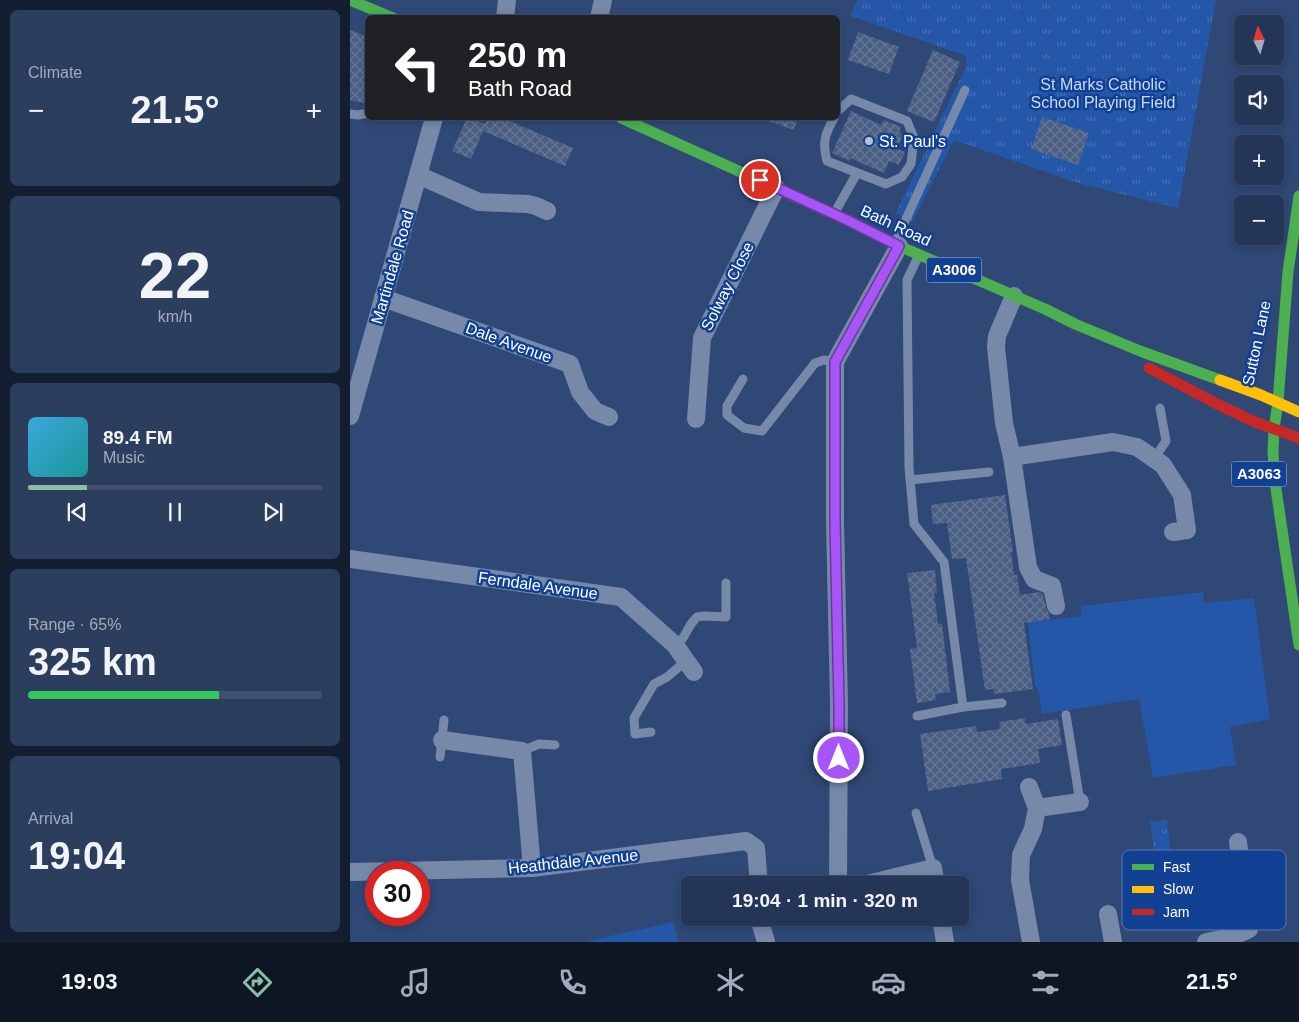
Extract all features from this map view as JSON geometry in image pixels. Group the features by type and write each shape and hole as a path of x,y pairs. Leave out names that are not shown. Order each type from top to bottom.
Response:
{"main road":[{"path":"350,0 386,15"},
{"name":"Bath Road","path":"625,120 1075,324 1140,351 1262,390 1278,402 1299,412"},
{"name":"Sutton Lane","path":"1270,414 1278,402 1288,272 1299,196"},
{"name":"Sutton Lane","path":"1271,347 1288,272"},
{"name":"Bath Road","path":"1075,324 1138,363 1217,404 1255,422 1299,438"},
{"path":"1140,351 1164,365 1233,396"},
{"path":"1262,390 1264,404 1269,411 1274,429"},
{"name":"Sutton Lane","path":"1255,434 1255,422 1262,390"},
{"path":"1270,414 1299,427"},
{"name":"A3063","path":"1274,429 1275,482 1287,540 1299,645"},
{"path":"1277,574 1290,631 1299,659"}],"street":[{"path":"505,15 507,0"},
{"path":"600,15 603,0"},
{"name":"Martindale Road","path":"350,416 433,120"},
{"path":"418,175 479,202 528,204 547,211"},
{"name":"Solway Close","path":"696,419 702,338 776,188"},
{"path":"838,876 839,704 835,522 835,362 897,244"},
{"path":"1014,296 998,336 996,347 1004,424 1012,457 1028,567 1034,579 1052,586 1056,606"},
{"name":"Dale Avenue","path":"384,298 570,364 580,392 595,411 609,416"},
{"path":"1012,457 1113,442 1137,447 1163,465 1182,496 1187,530 1173,532"},
{"name":"Ferndale Avenue","path":"350,559 622,597 675,645 690,666"},
{"path":"441,749 522,751 532,868"},
{"path":"1029,787 1037,808 1033,829 1021,855 1020,880 1031,942"},
{"path":"1037,808 1080,802"},
{"name":"Heathdale Avenue","path":"350,872 532,868 746,841 756,848 758,876"},
{"path":"1238,842 1239,850"},
{"path":"1108,914 1113,942"},
{"path":"761,926 766,942"},
{"path":"942,926 945,942"},
{"path":"1206,942 1232,937 1246,930"}],"lane":[{"path":"897,244 965,90"},
{"path":"833,120 826,132 824,149 827,161 886,184 902,177 911,164 914,138 907,121 850,99 840,110"},
{"path":"350,114 365,114"},
{"path":"834,214 857,173"},
{"path":"919,254 907,280 909,467 914,524 944,562 963,707"},
{"path":"743,379 727,406 727,415 744,428 762,431 816,363 824,360 835,362"},
{"path":"1154,460 1166,440 1160,408"},
{"path":"910,480 989,472"},
{"path":"675,645 683,638 697,618 726,617 726,583"},
{"path":"651,732 635,734 634,718 654,684 690,666"},
{"path":"917,716 963,707 1002,703"},
{"path":"1066,714 1080,802"},
{"path":"441,749 444,720"},
{"path":"522,751 539,744 555,745"},
{"path":"916,813 935,876"}],"green space":[{"name":"St Marks Catholic School Playing Field","path":"857,0 1216,0 1178,208 1078,183 954,140 912,222 896,213 964,71 967,60 964,55 851,16"},
{"path":"1203,592 1204,603 1254,598 1270,719 1230,727 1236,765 1153,778 1139,699 1042,714 1038,688 1035,687 1028,622 1081,616 1081,606"},
{"path":"1167,820 1170,850 1154,850 1150,822"},
{"path":"673,922 679,942 584,942"}],"building":[{"path":"350,30 365,36 365,103 350,100"},
{"path":"858,32 899,47 889,74 848,60"},
{"path":"933,50 960,62 934,122 907,111"},
{"name":"St. Paul's","path":"851,111 881,125 884,120 901,127 899,132 903,134 897,149 905,152 899,165 889,161 884,173 850,158 849,161 832,153"},
{"path":"1042,117 1089,133 1078,165 1031,149"},
{"path":"466,120 475,120 485,124 486,120 508,120 573,148 565,166 483,131 471,159 452,151"},
{"path":"766,120 797,120 794,130"},
{"path":"1005,495 1013,552 1011,552 1014,575 1017,575 1020,595 1039,592 1043,594 1050,619 1024,623 1033,689 994,694 993,689 985,690 966,558 952,559 947,523 933,524 931,505"},
{"path":"935,570 937,593 934,593 938,624 942,624 950,692 935,694 936,700 917,703 910,649 917,648 907,573"},
{"path":"1025,718 1026,724 1058,719 1062,745 1038,749 1040,763 1001,769 1002,779 928,791 920,734 976,726 977,732 1000,729 999,722"}],"traffic: fast":[{"path":"350,0 386,15"},
{"path":"625,120 847,220 899,246 1045,309 1075,324 1140,351 1220,380"},
{"path":"1299,196 1288,272 1273,452 1275,482 1299,645"}],"traffic: slow":[{"path":"1220,380 1299,412"}],"traffic: jam":[{"path":"1149,368 1255,422 1299,438"}],"place":[{"name":"St. Paul's","path":"869,141"}],"route":[{"path":"760,180 899,246 838,354 834,370 839,758"}]}
